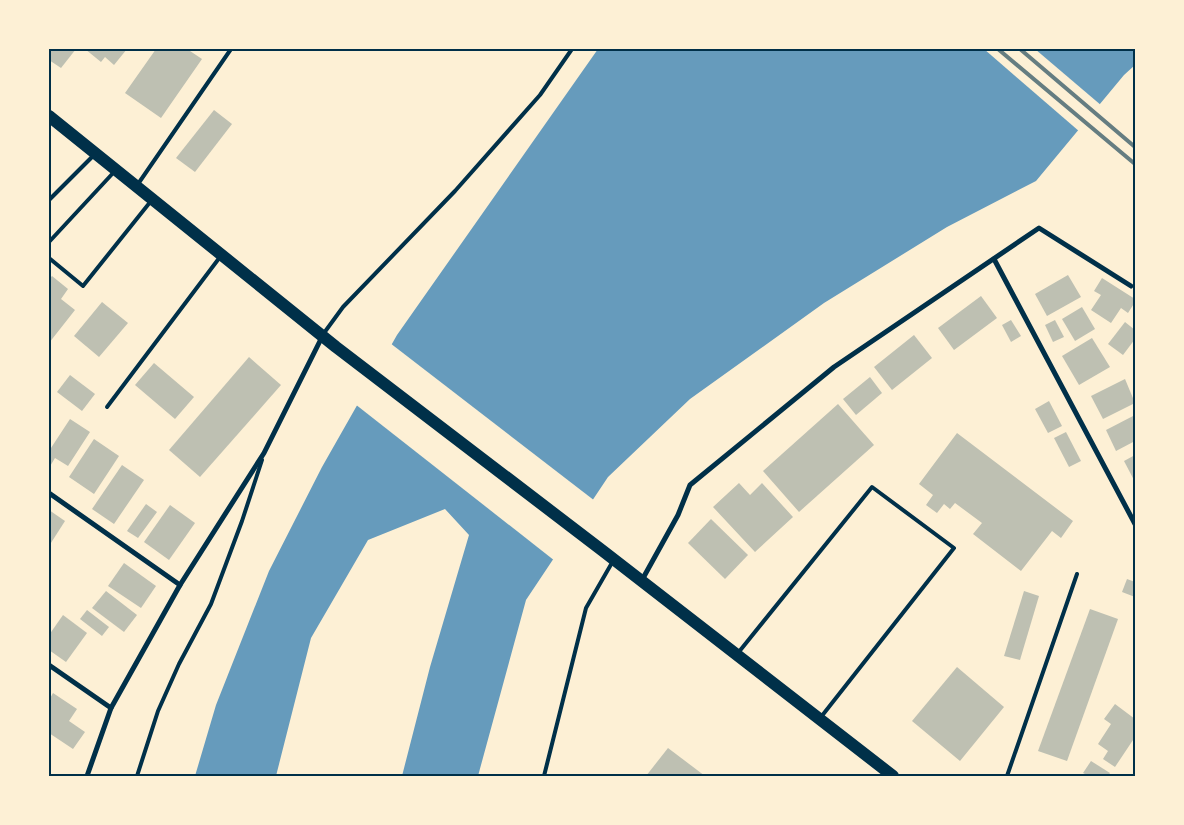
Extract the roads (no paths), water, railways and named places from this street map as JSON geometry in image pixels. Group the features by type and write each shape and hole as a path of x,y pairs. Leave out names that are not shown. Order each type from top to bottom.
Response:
{"main road":[{"path":"49,116 336,347 614,559 893,776"}],"street":[{"path":"642,581 678,514 690,485 834,367 1039,228 1131,286"},
{"path":"994,259 1135,524"},
{"path":"87,776 111,708 180,586 264,453 322,336"},
{"path":"49,493 180,586"},
{"path":"49,665 111,708"}],"lane":[{"path":"136,186 231,49"},
{"path":"322,336 343,307 455,191 540,95 572,49"},
{"path":"49,200 95,153"},
{"path":"49,242 116,170"},
{"path":"49,258 83,286 152,199"},
{"path":"108,407 221,255"},
{"path":"137,776 158,711 210,604 242,521 264,453"},
{"path":"737,654 872,487 954,548 820,719"},
{"path":"544,776 586,608 614,559"},
{"path":"1008,776 1077,574"}],"water":[{"path":"598,49 1135,49 1135,65 1124,75 1036,181 947,227 824,303 690,399 608,477 526,600 478,776 402,776 430,667 469,535 445,509 368,540 311,638 276,776 195,776 216,705 269,571 322,467 397,335"}],"railway":[{"path":"998,49 1135,164"},
{"path":"1020,49 1135,147"}]}
